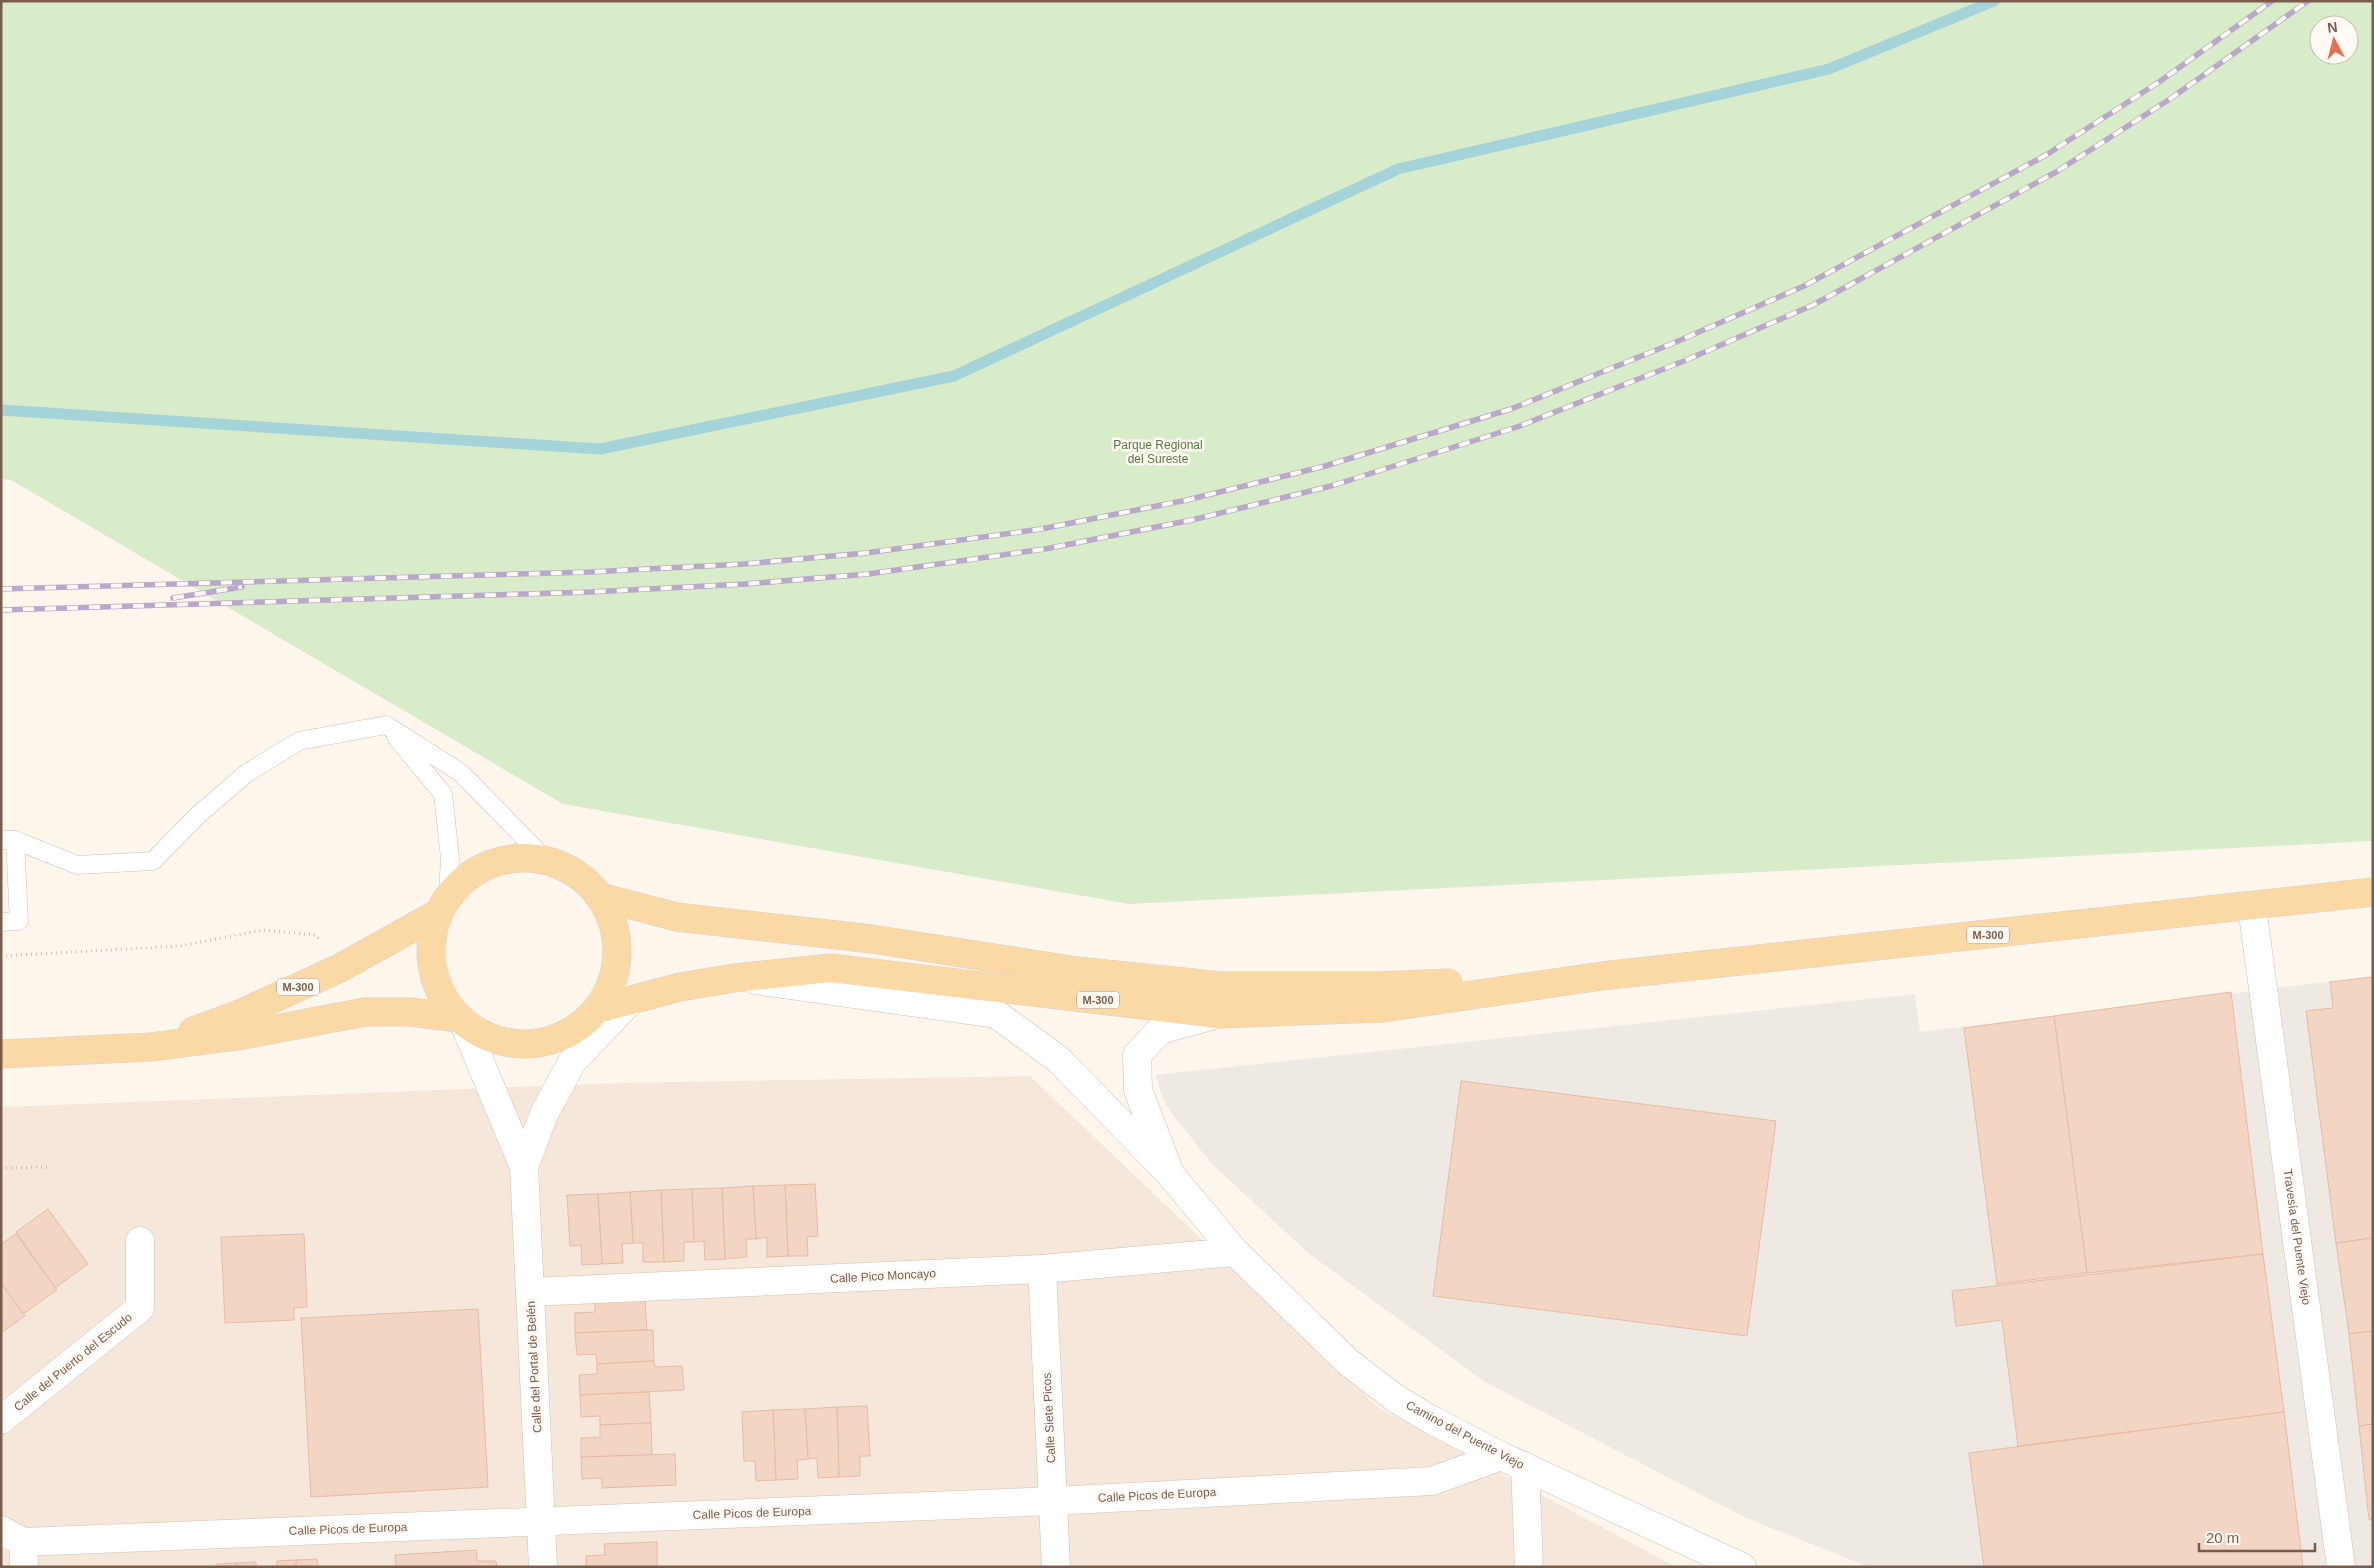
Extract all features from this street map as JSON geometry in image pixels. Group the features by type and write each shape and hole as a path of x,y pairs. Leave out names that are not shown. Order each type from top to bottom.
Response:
{"main road":[{"name":"M-300","path":"151,1046 242,1013 340,968 443,904 463,880 482,868 502,860 524,857 546,860 576,874 600,897 611,917 617,939 617,951 611,984 597,1009 574,1029 547,1041 532,1043 502,1042 481,1034 460,1020 440,992 430,961 430,945 443,904"},
{"name":"M-300","path":"597,1009 680,987 734,978 830,968 1218,1014 1383,1008 1602,976 2252,907 2373,892"},
{"name":"M-300","path":"600,897 678,917 872,939 1077,971 1222,986 1377,986 1602,976"},
{"name":"M-300","path":"1,1054 151,1046 244,1035 365,1012 410,1012 460,1020"}],"street":[{"name":"Travesía del Puente Viejo","path":"2252,907 2341,1567"},
{"path":"734,978 996,1014 1058,1059 1170,1174"},
{"path":"524,1167 544,1114 572,1062 629,1002"},
{"path":"1170,1174 1138,1090 1138,1055 1160,1030 1218,1014"},
{"path":"460,1020 524,1167"},
{"name":"Calle del Portal de Belén","path":"524,1167 543,1567"},
{"name":"Camino del Puente Viejo","path":"1170,1174 1235,1252 1348,1362 1387,1392 1428,1418 1513,1461 1742,1567"},
{"name":"Calle del Puerto del Escudo","path":"1,1420 140,1308 140,1242"},
{"name":"Calle Pico Moncayo","path":"531,1292 1042,1269 1235,1252"},
{"name":"Calle Siete Picos","path":"1042,1269 1056,1567"},
{"path":"1513,1461 1529,1567"},
{"name":"Calle Picos de Europa","path":"16,1546 1053,1501 1432,1481 1513,1461"}],"lane":[{"path":"386,725 443,794 450,858 443,904"},
{"path":"1,922 19,921 8,840 77,865 153,860 198,815 247,773 299,740 386,725 461,773 546,860"}],"path":[{"path":"1,956 181,946 262,930 316,935 340,968"},
{"path":"1,1168 48,1167"}],"shaded area":[{"path":"2373,976 2373,1567 1869,1567 1744,1517 1485,1382 1308,1253 1211,1163 1166,1106 1155,1075 1915,994 1920,1032"},
{"path":"1030,1076 1378,1407 1676,1567 1,1567 1,1107 621,1083"}],"green space":[{"name":"Parque Regional del Sureste","path":"1,1 2373,1 2373,841 1129,904 563,804 11,480 1,479"}],"building":[{"path":"2373,977 2373,1238 2336,1243 2306,1011 2333,1008 2330,982"},
{"path":"2231,992 2263,1254 2087,1273 2054,1016"},
{"path":"2054,1016 2087,1273 1997,1284 1964,1028"},
{"path":"1461,1081 1776,1121 1747,1336 1433,1296"},
{"path":"815,1184 818,1236 807,1237 808,1256 788,1256 785,1185"},
{"path":"785,1185 788,1256 767,1257 767,1237 756,1239 753,1186"},
{"path":"753,1186 756,1239 746,1239 747,1257 725,1259 722,1188"},
{"path":"722,1188 725,1259 705,1260 704,1241 694,1242 692,1189"},
{"path":"692,1189 694,1242 684,1242 684,1261 664,1262 661,1190"},
{"path":"661,1190 664,1262 643,1262 643,1243 633,1243 630,1192"},
{"path":"630,1192 633,1243 622,1244 623,1263 602,1264 598,1194"},
{"path":"598,1194 602,1264 582,1265 581,1245 570,1246 567,1195"},
{"path":"48,1209 88,1264 55,1288 16,1232"},
{"path":"16,1234 57,1290 23,1314 1,1283 1,1244"},
{"path":"304,1234 307,1307 294,1308 294,1320 225,1323 221,1237"},
{"path":"2373,1238 2373,1331 2349,1334 2336,1243"},
{"path":"2263,1254 2284,1412 2018,1446 2002,1320 1956,1326 1952,1291"},
{"path":"1,1283 25,1316 1,1333"},
{"path":"645,1300 647,1330 575,1333 575,1313 595,1312 595,1303"},
{"path":"478,1309 488,1487 311,1497 301,1318"},
{"path":"653,1330 654,1361 597,1364 596,1354 577,1355 575,1333"},
{"path":"2373,1331 2373,1424 2359,1426 2349,1334"},
{"path":"654,1361 655,1367 682,1366 684,1390 580,1395 579,1375 597,1374 597,1364"},
{"path":"649,1392 651,1423 600,1425 600,1416 581,1417 580,1395"},
{"path":"867,1406 870,1456 860,1456 860,1476 839,1477 837,1407"},
{"path":"837,1407 839,1477 818,1478 817,1458 808,1459 805,1409"},
{"path":"805,1409 808,1459 797,1460 798,1479 776,1480 773,1410"},
{"path":"773,1410 776,1480 756,1481 755,1461 744,1461 742,1412"},
{"path":"2284,1412 2303,1567 1984,1567 1969,1453"},
{"path":"651,1423 652,1455 581,1457 581,1438 600,1437 600,1425"},
{"path":"2373,1424 2373,1519 2369,1520 2359,1426"},
{"path":"675,1454 676,1485 602,1488 602,1478 582,1479 581,1457"},
{"path":"657,1542 657,1567 586,1567 586,1556 605,1555 604,1544"},
{"path":"476,1550 477,1561 496,1561 497,1567 396,1567 395,1555"},
{"path":"317,1559 318,1567 296,1567 296,1560"},
{"path":"296,1560 296,1567 277,1567 277,1561"},
{"path":"256,1562 256,1567 236,1567 236,1563"},
{"path":"236,1563 236,1567 216,1567 216,1564"}],"waterway":[{"path":"1,410 600,449 954,376 1398,169 1829,69 1994,1"}],"railway":[{"path":"1,589 590,572 744,564 866,553 1041,529 1187,500 1325,466 1511,409 1676,342 1804,286 2046,155 2159,82 2272,1"},
{"path":"1,610 591,592 745,584 868,574 1045,549 1192,520 1331,486 1517,427 1684,361 1813,305 2056,172 2170,99 2308,1"},
{"path":"173,598 242,587"}]}
